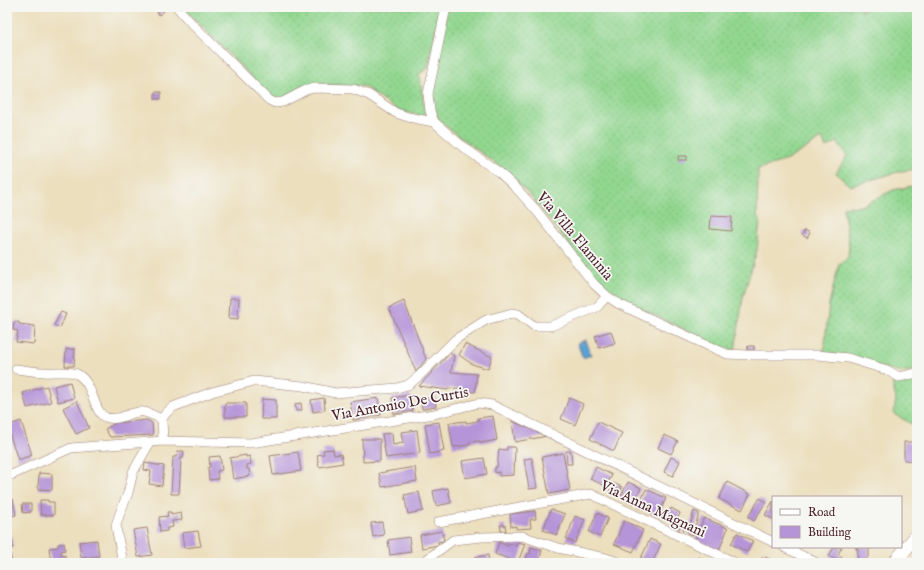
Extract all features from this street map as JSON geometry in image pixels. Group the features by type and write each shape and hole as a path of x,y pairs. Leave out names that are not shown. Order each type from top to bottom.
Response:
{"main road":[{"path":"894,563 917,535"}],"street":[{"path":"177,7 191,23 269,100 275,103 283,102 306,90 314,88 353,89 369,94 396,113 434,122"},
{"path":"434,122 430,111 428,94 446,7"},
{"name":"Via Villa Flaminia","path":"434,122 463,147 500,173 516,188 536,210 584,272 607,296 626,307 727,354 817,355 848,358 887,370 900,377 917,373"},
{"path":"163,441 162,419 166,413 173,407 212,392 254,381 303,386 334,393 397,388 408,385 456,339 486,320 512,313 518,314 534,326 550,326 597,307 607,296"},
{"path":"16,369 75,373 82,377 89,386 100,412 103,416 108,418 117,418 144,412 162,419"},
{"name":"Via Antonio De Curtis","path":"7,477 71,448 163,441 251,443 434,414 479,404 492,405 772,542"},
{"path":"120,563 122,558 116,525 128,492 133,472 150,442"},
{"name":"Via Anna Magnani","path":"438,522 591,494 736,563"},
{"path":"422,563 453,540 482,537 522,536 558,548 606,558 621,563"},
{"path":"786,548 816,563"}],"green space":[{"path":"183,7 440,7 428,68 419,74 426,116 397,110 363,86 331,85 301,87 289,96 277,100 271,97"},
{"path":"448,7 860,7 862,12 864,7 917,7 917,169 901,171 850,186 836,173 847,156 837,142 826,148 822,138 787,160 758,169 757,217 760,220 757,250 743,297 735,351 719,346 621,299 608,291 594,276 530,195 504,170 443,124 432,105 433,78"},
{"path":"917,185 917,370 899,372 824,352 829,304 839,264 848,257 849,244 843,207 862,206 893,190"},
{"path":"917,377 917,427 894,414 896,397 893,390 893,380 904,380"}],"water":[{"path":"586,340 591,355 583,358 577,343"}],"building":[{"path":"159,7 162,7 165,10 159,15 156,10"},
{"path":"155,92 161,92 161,99 155,99"},
{"path":"678,156 687,156 687,160 678,160"},
{"path":"711,216 732,217 731,231 710,229"},
{"path":"805,230 810,233 807,238 802,235"},
{"path":"230,298 239,298 238,319 229,318"},
{"path":"404,301 426,359 416,372 389,308"},
{"path":"61,312 66,314 60,328 54,325"},
{"path":"14,322 35,326 34,344 16,342 18,331 13,330"},
{"path":"611,331 615,343 599,348 595,336"},
{"path":"465,344 492,357 488,369 472,364 459,355"},
{"path":"748,346 754,346 754,350 747,350"},
{"path":"66,349 75,349 74,366 65,366"},
{"path":"450,353 454,356 451,372 477,374 475,392 461,391 461,389 448,388 448,390 419,386"},
{"path":"7,379 11,397 7,398"},
{"path":"70,382 74,398 58,402 54,386"},
{"path":"47,386 51,402 27,408 23,393"},
{"path":"410,395 413,411 394,414 392,398"},
{"path":"324,398 325,410 313,412 311,400"},
{"path":"378,398 381,415 353,420 350,402"},
{"path":"435,398 436,407 422,409 421,400"},
{"path":"569,398 583,404 575,425 561,419"},
{"path":"262,399 276,400 276,419 261,419"},
{"path":"77,401 89,428 76,434 63,408"},
{"path":"225,403 246,403 246,417 225,417"},
{"path":"301,403 302,410 296,411 295,404"},
{"path":"493,416 497,440 481,443 480,441 469,442 470,445 453,447 449,423 466,421 466,423 478,421 478,418"},
{"path":"147,420 152,423 153,435 110,437 105,429 116,423"},
{"path":"21,421 32,455 18,460 7,426"},
{"path":"512,421 547,436 515,442"},
{"path":"439,422 444,451 430,454 425,424"},
{"path":"598,422 622,433 614,451 590,439"},
{"path":"417,430 420,453 386,458 382,434 392,433 393,445 403,443 401,432"},
{"path":"664,435 678,441 671,454 658,448"},
{"path":"362,439 380,439 380,461 363,462"},
{"path":"904,442 917,442 917,461 904,460"},
{"path":"507,447 515,447 514,475 499,476 499,472 495,473 495,467 497,467 499,449 507,450"},
{"path":"333,449 334,455 341,454 343,463 319,467 317,455 324,454 323,450"},
{"path":"177,451 184,451 183,458 181,458 179,494 171,494 173,457 176,457"},
{"path":"566,451 571,451 572,464 567,464"},
{"path":"298,452 301,471 273,475 270,456"},
{"path":"563,453 570,490 549,494 542,457"},
{"path":"246,455 246,457 250,456 251,464 247,465 247,469 249,469 250,476 233,479 230,458"},
{"path":"220,456 222,470 217,471 218,479 209,480 209,457"},
{"path":"671,457 680,461 673,476 664,472"},
{"path":"484,458 487,474 465,478 462,461"},
{"path":"532,458 537,488 529,489 524,459"},
{"path":"145,463 164,466 162,486 149,484 151,471 144,470"},
{"path":"415,467 417,481 382,487 379,473"},
{"path":"596,467 612,475 606,486 590,479"},
{"path":"39,473 52,474 52,490 38,489"},
{"path":"628,482 641,488 633,504 620,498"},
{"path":"727,482 750,494 742,510 719,499"},
{"path":"613,483 622,487 618,496 609,492"},
{"path":"448,488 451,503 436,506 433,491"},
{"path":"646,489 666,498 658,516 638,507"},
{"path":"419,492 423,511 408,514 404,495"},
{"path":"760,498 766,502 754,521 748,517"},
{"path":"13,499 16,515 7,517 7,500"},
{"path":"40,500 54,502 54,515 41,515"},
{"path":"772,503 772,518 765,515"},
{"path":"22,504 31,504 31,512 23,513"},
{"path":"671,508 680,513 676,523 666,518"},
{"path":"551,509 565,514 557,535 543,530"},
{"path":"535,511 536,519 530,519 531,528 516,529 516,526 511,527 510,514"},
{"path":"694,511 699,513 693,535 688,533"},
{"path":"167,512 171,512 171,515 181,513 182,520 172,521 173,527 167,528 167,531 160,532 159,517 168,516"},
{"path":"597,513 608,518 600,537 589,532"},
{"path":"575,516 585,520 575,543 566,539"},
{"path":"704,518 728,528 719,550 695,539"},
{"path":"624,521 643,530 633,552 614,544"},
{"path":"382,522 384,535 373,537 371,523"},
{"path":"682,523 685,525 682,532 678,530"},
{"path":"500,525 505,525 506,531 501,531"},
{"path":"147,528 152,555 138,557 133,530"},
{"path":"198,531 201,546 184,548 182,533"},
{"path":"442,531 444,541 438,542 439,545 422,548 420,535"},
{"path":"737,533 753,541 747,552 731,544"},
{"path":"7,536 11,536 13,548 9,548 12,563 7,563"},
{"path":"409,537 411,552 390,555 388,540"},
{"path":"650,539 661,544 652,563 641,558"},
{"path":"97,540 99,556 81,558 79,542"},
{"path":"499,542 508,546 510,543 516,546 518,542 525,544 518,562 495,554"},
{"path":"64,543 65,550 61,551 62,556 65,555 65,560 51,562 49,548 58,547 58,544"},
{"path":"531,547 542,550 539,563 525,563 528,553 530,554"},
{"path":"833,548 841,548 838,554 842,557 839,562 829,556"},
{"path":"869,548 869,556 862,563 857,562 858,549 856,549"},
{"path":"488,555 489,563 476,563 475,557"},
{"path":"763,556 779,563 760,562"},
{"path":"699,557 710,563 696,563"},
{"path":"549,559 560,562 547,563"}]}
